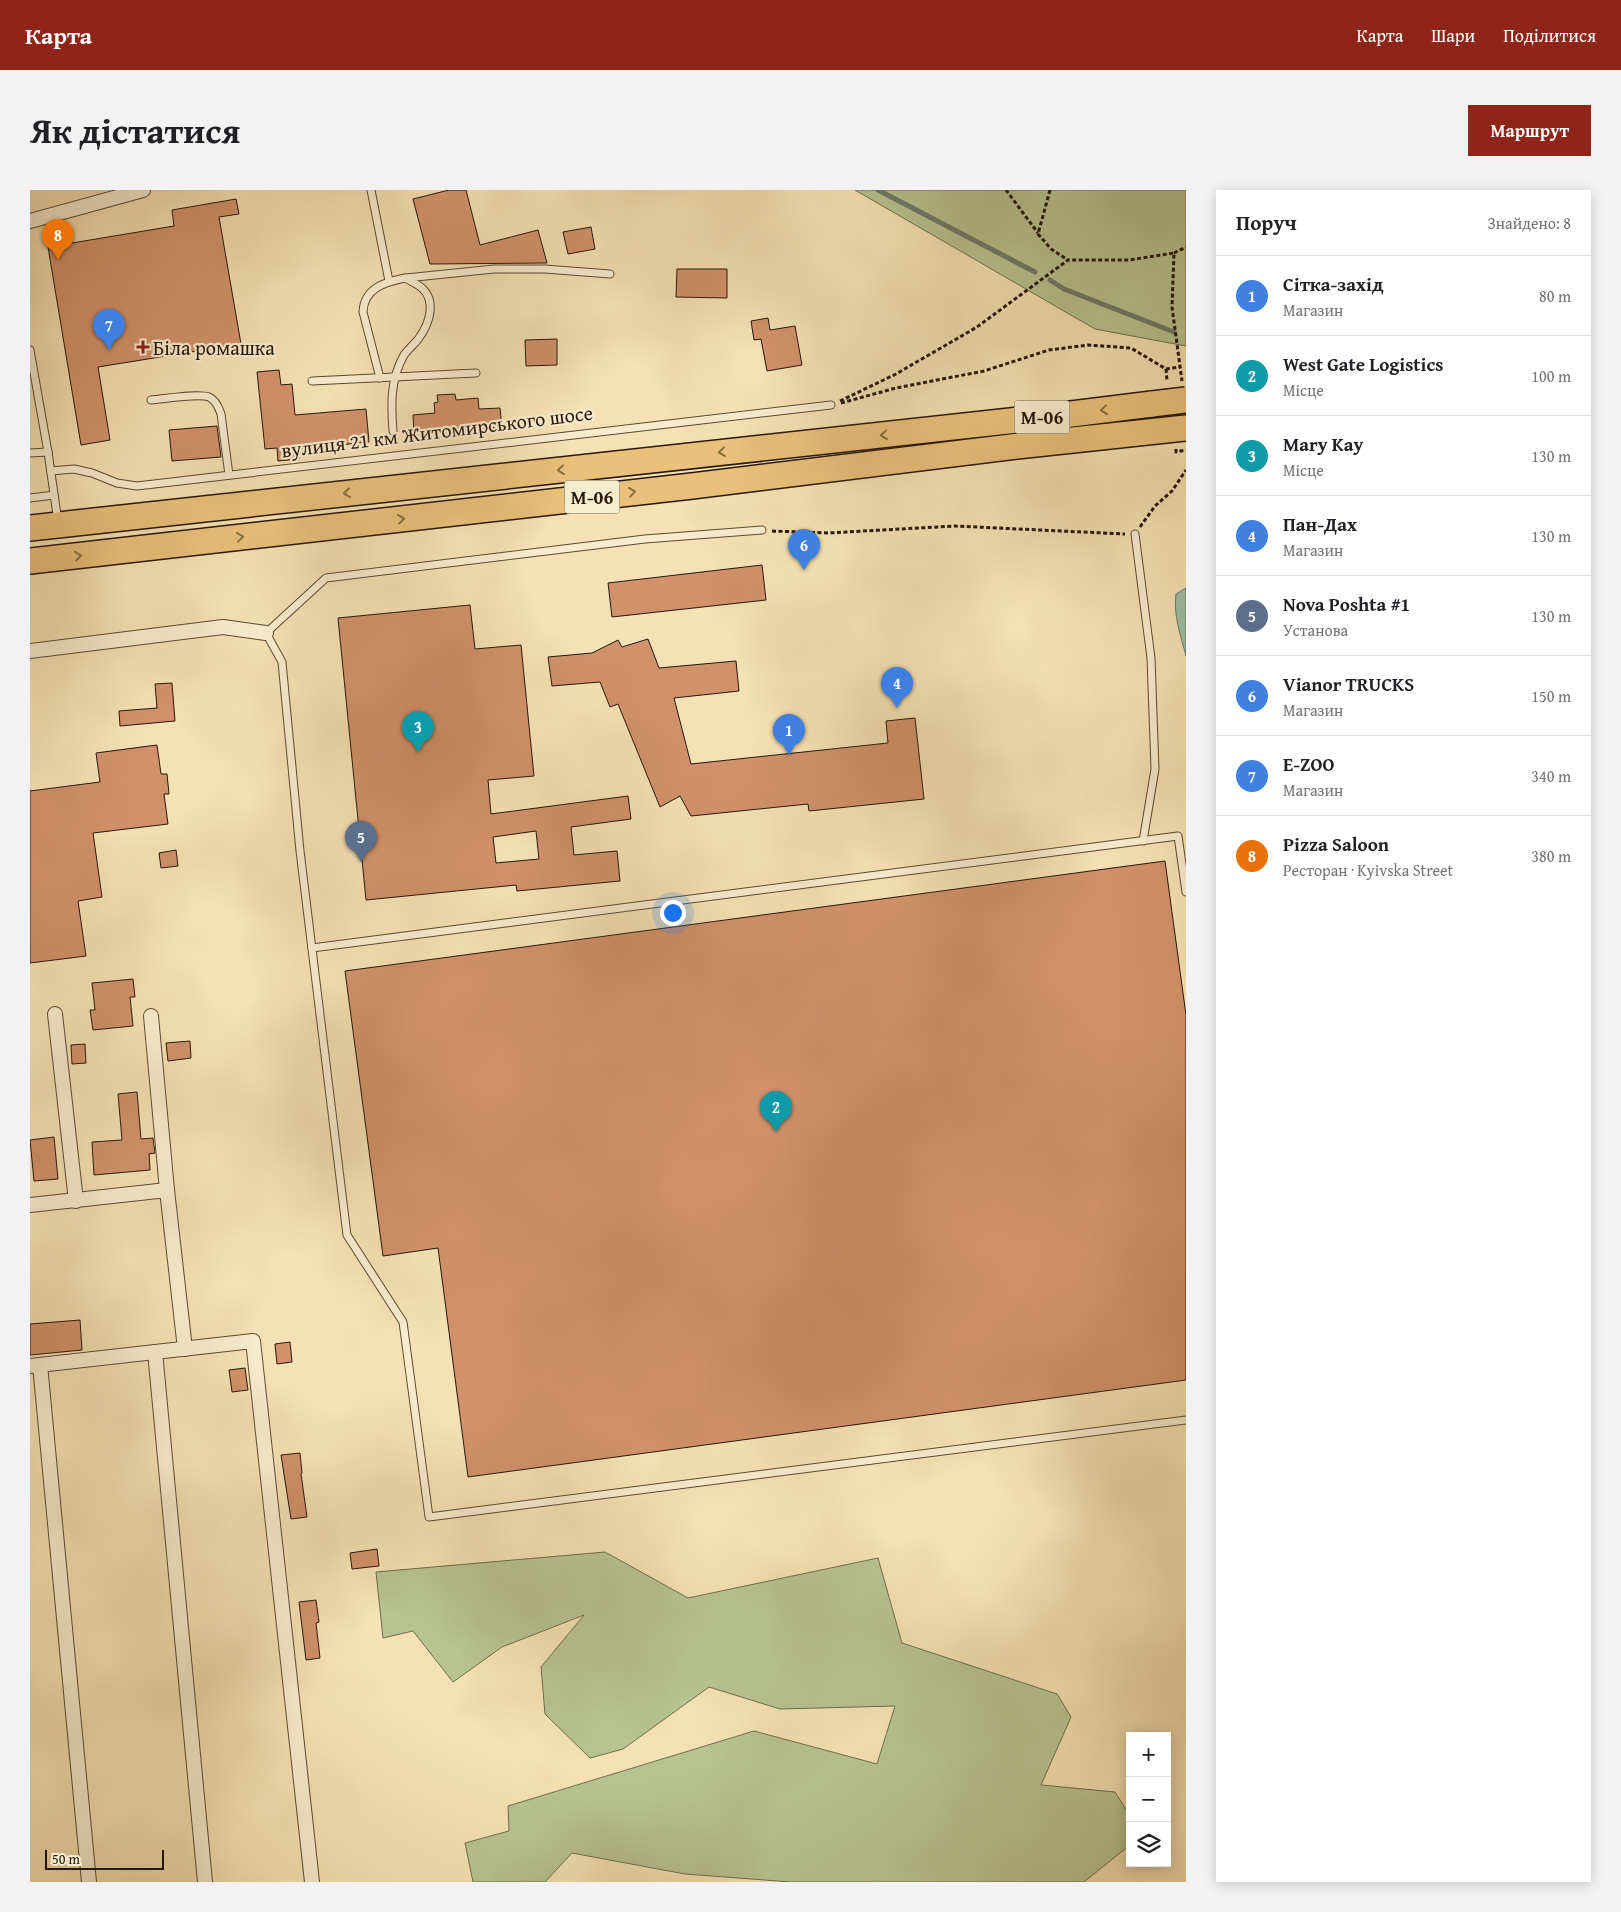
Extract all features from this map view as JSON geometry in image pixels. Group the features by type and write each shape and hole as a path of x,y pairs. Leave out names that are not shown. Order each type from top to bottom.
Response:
{"highway":[{"name":"М-06","path":"30,528 1055,416 1152,404 1184,393"},
{"name":"М-06","path":"30,561 1016,446 1186,428"}],"street":[{"path":"30,221 143,190"},
{"path":"30,651 223,627 266,633"},
{"path":"55,1014 76,1201"},
{"path":"151,1016 167,1190 185,1349"},
{"path":"30,1205 167,1190"},
{"path":"90,1882 35,1365 253,1342 312,1882"},
{"path":"155,1352 205,1882"}],"lane":[{"path":"371,190 390,281"},
{"path":"380,378 363,312 364,301 369,293 390,281 494,269 545,269 610,274"},
{"path":"393,431 390,400 395,377 404,354 419,337 429,320 431,305 423,289 406,278"},
{"path":"30,350 48,452 58,525"},
{"path":"312,381 476,373"},
{"path":"151,400 198,396 210,398 217,404 221,414 229,475"},
{"name":"вулиця 21 км Житомирського шосе","path":"51,471 74,469 92,473 117,483 136,486 831,405"},
{"path":"30,453 48,452"},
{"path":"30,498 54,495"},
{"path":"762,530 645,539 326,578 266,633 282,662 300,850 347,1235 403,1322 428,1518 1186,1420"},
{"path":"1135,534 1151,658 1155,769 1143,841"},
{"path":"312,948 1178,836 1186,892"}],"path":[{"path":"1006,190 1051,249 1068,260 1129,260 1174,253 1186,247"},
{"path":"1038,234 1050,190"},
{"path":"1174,253 1172,307 1184,393"},
{"path":"831,405 896,374 977,327 1068,260"},
{"path":"831,405 896,388 984,371 1049,350 1088,345 1131,348 1166,369 1180,367"},
{"path":"1166,369 1167,381"},
{"path":"1176,452 1186,450"},
{"path":"762,530 828,534 954,526 1135,534 1155,506 1172,491 1186,470"}],"shaded area":[{"path":"855,190 1186,190 1186,346 1095,329"},
{"path":"1186,588 1186,656 1178,625 1175,602 1176,594"},
{"path":"605,1552 688,1598 878,1558 902,1643 1057,1694 1071,1717 1041,1785 1115,1792 1126,1810 1126,1848 1084,1882 791,1882 685,1874 572,1853 545,1882 473,1882 465,1843 509,1831 508,1806 754,1731 877,1764 895,1706 780,1709 709,1687 623,1749 590,1758 545,1714 541,1667 584,1615 502,1647 453,1682 413,1631 383,1638 376,1572"}],"building":[{"path":"449,190 466,190 480,245 538,230 547,263 430,264 413,199"},
{"path":"236,199 239,214 219,217 241,344 98,367 110,440 81,445 48,247 174,226 172,210"},
{"path":"591,227 595,249 568,254 563,232"},
{"path":"677,269 727,269 727,298 676,297"},
{"path":"768,318 770,330 795,326 802,365 767,371 761,339 754,340 751,321"},
{"path":"557,339 557,365 526,366 525,340"},
{"path":"279,370 281,385 292,384 295,415 366,409 369,442 298,449 299,459 278,461 277,448 265,449 257,372"},
{"path":"455,394 456,400 478,398 479,409 500,408 502,427 414,434 413,415 435,413 434,403 438,402 437,395"},
{"path":"217,426 221,457 172,461 169,430"},
{"path":"762,565 766,600 612,617 608,583"},
{"path":"470,605 475,649 521,645 534,776 488,780 491,814 628,796 631,819 571,827 574,855 617,851 620,881 517,891 516,885 366,900 338,618","holes":["536,831 539,859 496,863 493,837"]},
{"path":"648,639 659,668 736,661 739,691 674,698 691,764 888,743 886,721 915,718 924,799 809,811 808,804 691,816 680,796 660,807 618,704 610,707 600,682 552,686 548,657 592,653 618,640 622,647"},
{"path":"172,683 175,721 120,726 119,711 157,708 155,684"},
{"path":"157,745 161,774 167,774 169,794 164,794 168,824 93,833 102,897 78,901 86,956 30,963 30,791 100,782 96,753"},
{"path":"176,850 178,866 161,868 159,853"},
{"path":"1165,861 1186,1015 1186,1380 468,1477 438,1248 383,1256 345,971"},
{"path":"133,979 135,997 130,997 133,1026 93,1030 90,1010 95,1010 92,983"},
{"path":"190,1041 191,1058 168,1061 166,1043"},
{"path":"85,1044 86,1063 72,1064 71,1045"},
{"path":"137,1092 141,1139 153,1138 155,1153 149,1154 150,1170 94,1175 92,1142 122,1140 118,1094"},
{"path":"54,1137 58,1179 34,1181 30,1140"},
{"path":"80,1320 82,1350 30,1355 30,1324"},
{"path":"290,1342 292,1362 277,1364 275,1344"},
{"path":"245,1368 248,1390 232,1392 229,1370"},
{"path":"300,1453 307,1517 291,1519 281,1455"},
{"path":"377,1549 379,1566 352,1569 350,1553"},
{"path":"316,1600 319,1622 316,1623 320,1658 306,1660 299,1602"}],"waterway":[{"path":"878,190 1035,272"},
{"path":"1050,280 1064,289 1174,332"}],"place":[{"name":"Pizza Saloon","path":"58,260"},
{"name":"Біла ромашка","path":"143,347"},
{"name":"E-ZOO","path":"109,350"},
{"name":"Vianor TRUCKS","path":"804,570"},
{"name":"Пан-Дах","path":"897,708"},
{"name":"Mary Kay","path":"418,752"},
{"name":"Сітка-захід","path":"789,755"},
{"name":"Nova Poshta #1","path":"361,862"},
{"name":"West Gate Logistics","path":"776,1132"}]}
